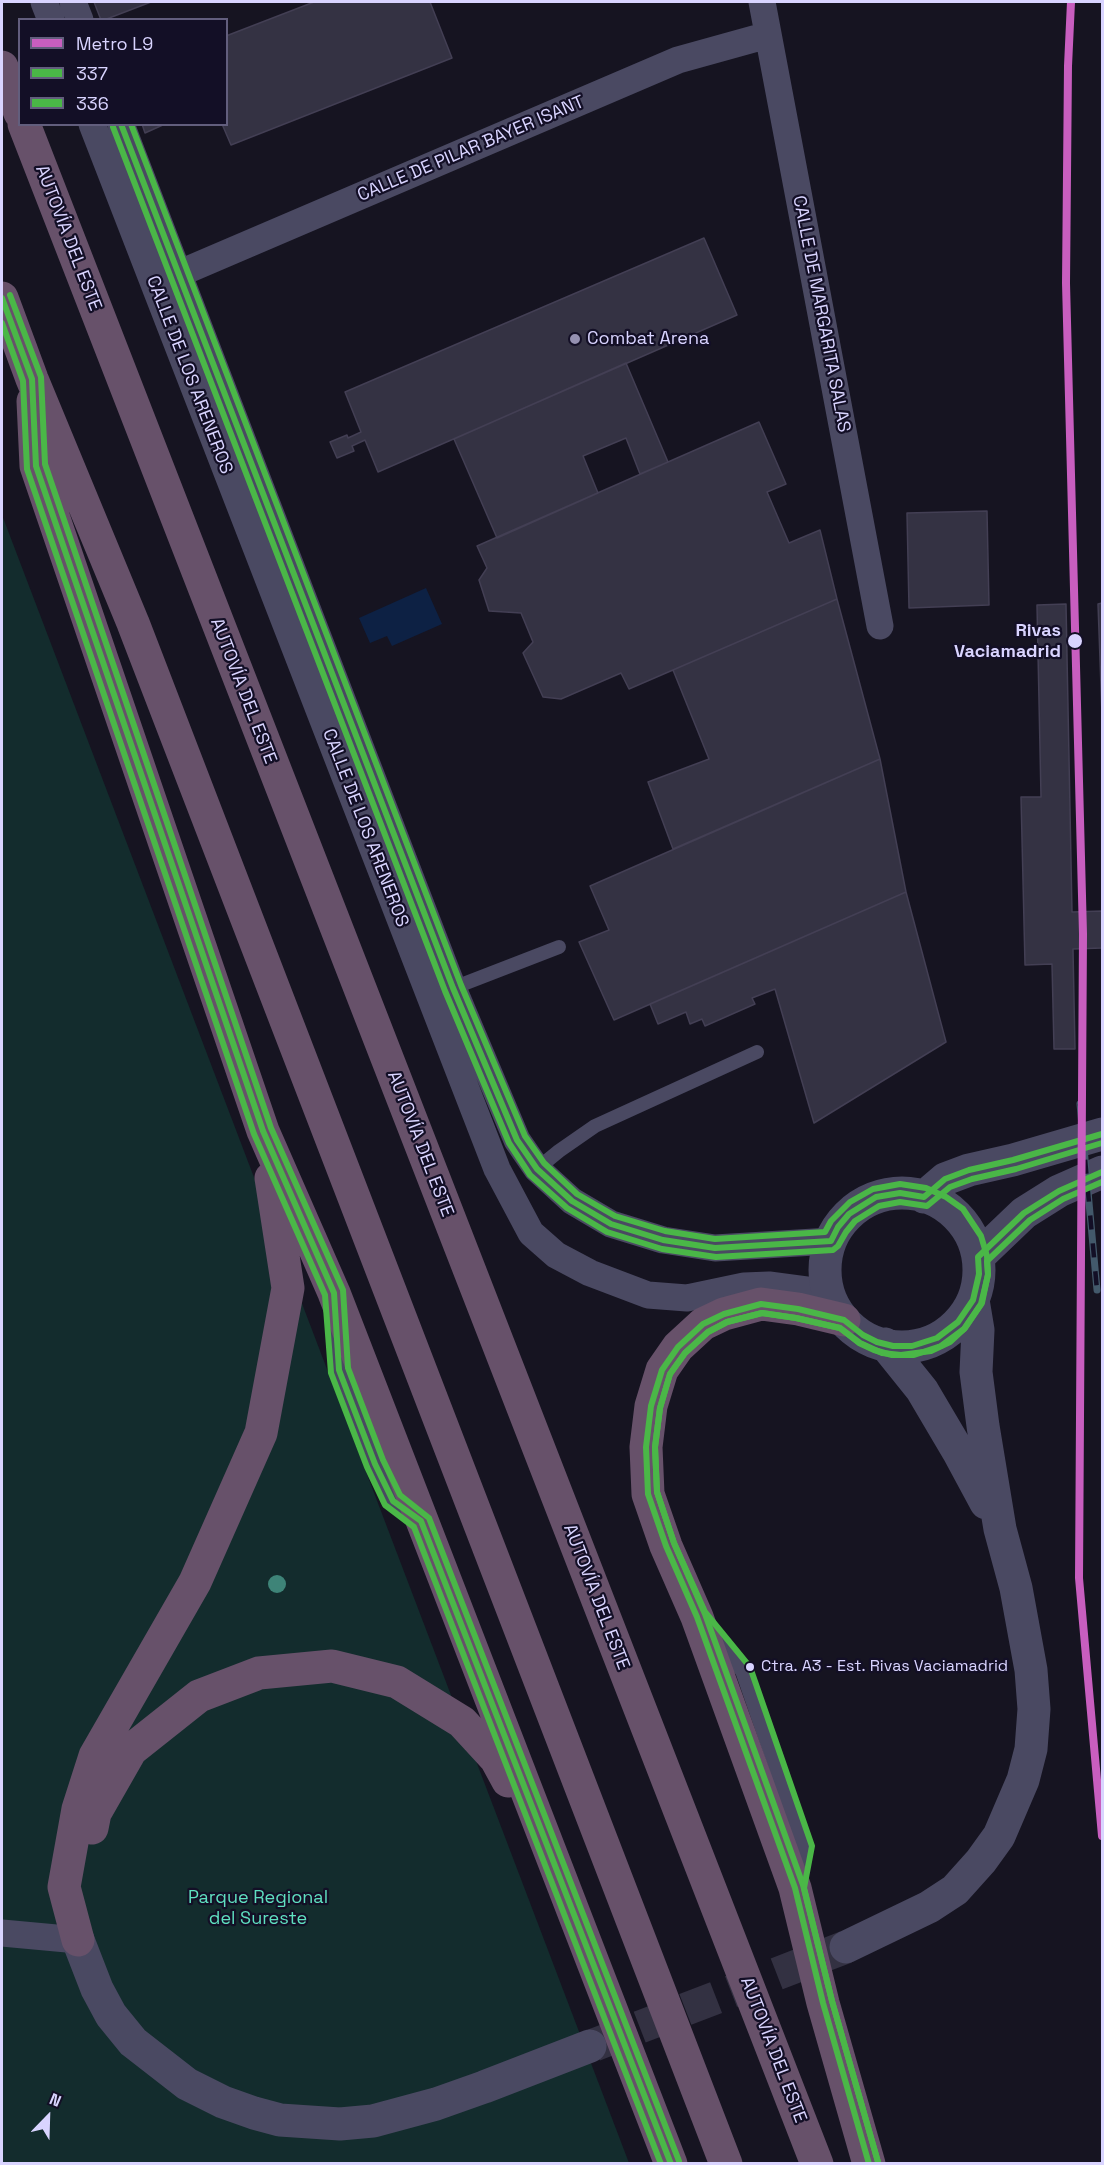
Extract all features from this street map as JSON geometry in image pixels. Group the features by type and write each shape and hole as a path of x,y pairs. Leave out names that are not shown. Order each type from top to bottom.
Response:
{"highway":[{"path":"2,67 18,108"},
{"name":"AUTOVÍA DEL ESTE","path":"25,126 817,2163"},
{"path":"2,298 32,379 133,623 726,2163"},
{"path":"32,379 36,466 263,1131 334,1293 666,2158"},
{"path":"78,1940 64,1887 78,1809 95,1756 195,1582 261,1433 288,1288 263,1131"},
{"path":"837,1306 798,1309 761,1304 724,1314 703,1324 678,1347 662,1370 651,1406 646,1447 648,1494 666,1546 697,1617 795,1888 822,2003 869,2163"},
{"path":"78,1940 82,1888 94,1813 131,1750 199,1696 259,1673 332,1666 397,1682 462,1722 496,1760 549,1852"}],"street":[{"path":"44,2 50,18"},
{"path":"73,2 79,18"},
{"name":"CALLE DE MARGARITA SALAS","path":"762,2 880,626"},
{"name":"CALLE DE PILAR BAYER ISANT","path":"178,274 678,60 768,35"},
{"name":"CALLE DE LOS ARENEROS","path":"93,126 497,1169 531,1233 556,1255 581,1269 617,1285 648,1295 687,1298 744,1286 769,1285 837,1306"},
{"name":"CALLE DE LOS ARENEROS","path":"122,126 453,988 517,1140 537,1169 572,1201 611,1224 663,1240 715,1248 831,1241"},
{"path":"924,1197 945,1179 969,1170 1014,1160 1102,1134"},
{"path":"978,1257 1024,1213 1059,1191 1102,1172"},
{"path":"900,1193 924,1197 950,1209 963,1222 973,1239 978,1257 979,1274 973,1300 958,1322 937,1338 912,1346 885,1344 863,1335 837,1306 826,1267 831,1241 838,1227 849,1214 869,1201 884,1195 900,1193"},
{"path":"846,1947 929,1907 955,1890 981,1861 999,1836 1023,1779 1030,1749 1034,1709 1031,1670 1016,1588 1000,1529 976,1372 978,1330 973,1300"},
{"path":"885,1344 922,1390 1000,1529"},
{"path":"2,1933 78,1940 97,1989 111,2015 133,2042 187,2084 223,2102 280,2120 340,2124 373,2121 455,2097 590,2046"}],"lane":[{"path":"453,988 559,948"},
{"path":"537,1169 595,1126 758,1052"}],"green space":[{"name":"Parque Regional del Sureste","path":"2,515 629,2163 2,2163"}],"water":[{"path":"426,588 442,624 392,646 387,636 370,643 359,618"}],"building":[{"path":"94,2 151,2 109,18 100,18"},
{"path":"314,2 430,2 452,58 231,145 223,126 228,126 228,35"},
{"path":"143,126 161,126 145,133"},
{"name":"Combat Arena","path":"704,238 737,315 378,472 365,440 352,446 354,451 337,458 330,442 361,432 345,392"},
{"path":"626,363 668,462 640,474 626,438 583,456 598,493 497,538 454,439"},
{"path":"759,422 786,484 767,492 789,543 820,530 837,599 629,689 621,673 561,699 543,697 523,653 533,642 521,613 489,611 479,580 487,568 477,546"},
{"path":"987,511 989,605 909,608 907,513"},
{"path":"837,599 880,759 673,849 648,782 709,759 673,670"},
{"name":"Rivas Vaciamadrid","path":"1102,603 1102,715 1098,604"},
{"name":"Rivas Vaciamadrid","path":"1066,604 1072,912 1102,911 1102,948 1073,949 1075,1049 1054,1049 1052,964 1025,965 1021,797 1041,797 1037,605"},
{"path":"880,759 906,892 614,1020 579,942 609,930 590,886"},
{"path":"906,892 946,1042 814,1123 775,989 752,998 755,1004 705,1026 702,1019 690,1024 686,1012 658,1024 650,1004"}],"tunnel":[{"path":"594,2045 846,1947"}],"railway":[{"path":"1080,1104 1097,1290"}],"metro line":[{"name":"L9","path":"1071,2 1068,66 1066,283 1083,934 1079,1578 1102,1836"}],"transit line":[{"name":"337","path":"122,126 453,988 517,1140 537,1169 572,1201 611,1224 663,1240 715,1248 831,1241 838,1227 849,1214 876,1197 900,1193 924,1197 945,1179 969,1170 1013,1160 1102,1134"},
{"path":"132,126 461,985 525,1136 544,1163 577,1194 615,1216 665,1231 715,1239 825,1232 831,1221 850,1202 873,1189 900,1184 926,1188 946,1197 963,1209 981,1236 987,1256 988,1274 982,1303 965,1328 950,1342 931,1351 901,1355 882,1353 860,1343 840,1328 796,1318 762,1313 727,1322 708,1332 685,1353 670,1374 660,1408 655,1447 657,1492 674,1543 705,1612 750,1667 812,1846 804,1888 832,2001 878,2162"},
{"name":"336","path":"113,127 445,991 509,1143 530,1175 567,1208 607,1232 662,1249 716,1257 833,1250 855,1221 879,1206 900,1202 927,1206 950,1187 972,1179 1016,1169 1102,1143"},
{"path":"10,295 41,377 45,464 271,1128 343,1290 348,1368 383,1460 400,1495 429,1518 679,2161"},
{"name":"337","path":"2,298 32,379 36,466 263,1131 334,1293 339,1370 375,1464 393,1501 421,1521 671,2164"},
{"name":"336","path":"2,323 23,381 27,469 254,1134 325,1295 331,1373 367,1467 385,1505 414,1527 661,2164"},
{"name":"337","path":"869,2164 823,2003 795,1888 697,1617 666,1546 648,1494 646,1447 651,1406 662,1370 678,1347 703,1324 724,1314 761,1304 798,1309 844,1320 863,1335 893,1346 912,1346 937,1338 958,1322 973,1300 979,1274 978,1257 1024,1213 1059,1191 1102,1172"},
{"name":"336","path":"878,2162 832,2001 803,1885 705,1614 674,1543 657,1492 655,1447 660,1408 670,1374 685,1353 708,1332 727,1322 762,1313 840,1328 859,1343 892,1355 914,1355 941,1346 964,1329 981,1304 988,1275 987,1261 1030,1220 1063,1199 1102,1182"}],"place":[{"name":"Combat Arena","path":"575,339"},
{"name":"Rivas Vaciamadrid","path":"1075,641"},
{"name":"Ctra. A3 - Est. Rivas Vaciamadrid","path":"750,1667"}]}
